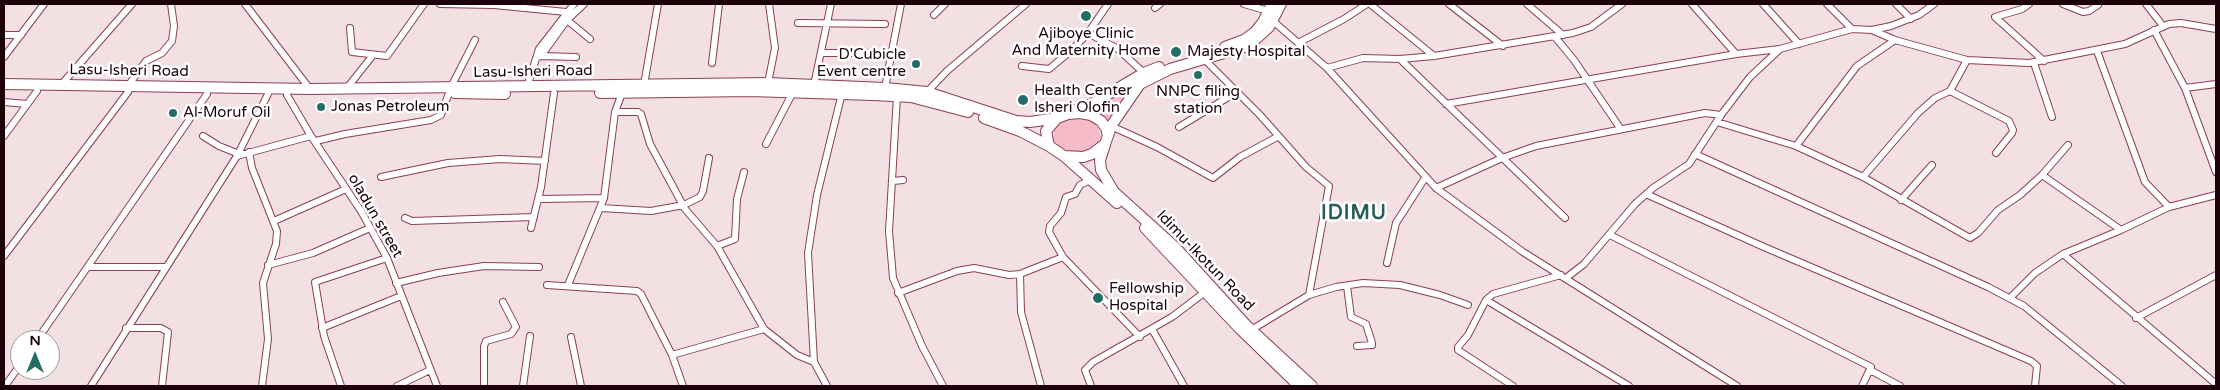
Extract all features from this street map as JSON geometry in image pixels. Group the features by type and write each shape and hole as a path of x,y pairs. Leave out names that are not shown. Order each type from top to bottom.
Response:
{"main road":[{"path":"1274,21 1281,4"},
{"path":"1068,114 1080,113 1091,115 1101,120 1106,128 1106,140 1099,150 1083,157 1064,156 1049,146 1046,131 1050,124 1058,118 1068,114 1088,106 1144,73 1244,40 1254,32 1270,7"},
{"name":"Idimu-Ikotun Road","path":"1274,21 1262,35 1248,46 1233,52 1170,69 1140,84 1111,126 1100,160 1101,170 1114,192 1176,248 1251,330 1312,386"},
{"name":"Lasu-Isheri Road","path":"4,91 347,88 622,93 768,83 884,88 927,92 1016,121 1030,122 1058,118"},
{"name":"Lasu-Isheri Road","path":"4,84 61,85 207,94 288,95 644,85 897,96 959,108 1020,131 1049,146"},
{"name":"Idimu-Ikotun Road","path":"1064,156 1145,228 1265,354 1299,386"}],"street":[{"path":"4,57 44,4"},
{"path":"61,85 132,4"},
{"path":"4,256 146,62 162,53 172,41 174,26 171,4"},
{"path":"245,4 310,89"},
{"path":"350,28 352,52 387,56 424,4"},
{"path":"440,4 494,5 566,12"},
{"path":"539,57 539,49 574,4"},
{"path":"528,87 539,57 568,20 584,4"},
{"path":"644,85 658,4"},
{"path":"712,63 719,4"},
{"path":"768,83 775,48 769,4"},
{"path":"814,85 832,4"},
{"path":"884,88 901,4"},
{"path":"934,15 945,4"},
{"path":"927,92 947,71 1026,4"},
{"path":"1022,66 1049,69 1072,50 1088,33 1108,4"},
{"path":"1155,8 1160,4"},
{"path":"1244,4 1270,7"},
{"path":"1298,43 1369,4 1434,56"},
{"path":"1449,4 1503,46"},
{"path":"1527,4 1563,35"},
{"path":"1611,4 1620,6"},
{"path":"1692,4 1736,54"},
{"path":"1763,4 1799,44"},
{"path":"1827,4 1852,29"},
{"path":"1896,4 1911,18"},
{"path":"1446,104 1736,54 1780,49 1852,29 1872,30 1919,15 1934,4"},
{"path":"2029,4 2022,9 1995,17 2044,61"},
{"path":"2063,4 2083,12 2089,12 2098,5"},
{"path":"2146,4 2163,26"},
{"path":"1327,68 1363,58 1400,59 1434,56 1555,37 1591,27 1620,6"},
{"path":"568,20 590,39"},
{"path":"1274,21 1327,68 1436,188 1506,240 1737,386"},
{"path":"798,23 885,24"},
{"path":"1872,30 1895,40 1967,60 2034,63 2125,44 2163,26 2181,23 2216,29"},
{"path":"2154,30 2185,88 2216,172"},
{"path":"1088,33 1118,49 1144,73"},
{"path":"4,35 21,35"},
{"path":"1555,37 1620,128"},
{"path":"203,136 238,155 313,138 431,120 441,115 450,90 475,40"},
{"path":"1796,146 1857,66 1895,40"},
{"path":"1513,386 1458,350 1486,300 1493,294 1564,277 1584,264 1646,194 1689,164 1721,115 1750,77 1780,49"},
{"path":"2098,51 2145,182 2170,207"},
{"path":"821,53 872,53"},
{"path":"347,88 373,55"},
{"path":"539,57 576,57"},
{"path":"1204,59 1260,115 1277,137 1306,167 1329,186 1309,294"},
{"path":"1400,59 1566,218"},
{"path":"1863,177 1918,113 1934,98 1950,91 1967,60"},
{"path":"2034,63 2052,117"},
{"path":"2185,88 2216,84"},
{"path":"5,132 37,91"},
{"path":"1950,91 2009,121 2013,130 2012,134 1996,153"},
{"path":"766,144 793,92"},
{"path":"531,228 539,199 554,93"},
{"path":"568,285 604,198 615,112 622,93"},
{"path":"827,386 814,362 808,284 808,244 817,195 842,93"},
{"path":"1179,127 1236,93"},
{"path":"44,330 207,94"},
{"path":"90,386 238,155 268,94"},
{"name":"oladun street","path":"288,95 387,258 437,386"},
{"path":"897,96 890,254 893,278 898,293 943,386"},
{"path":"4,102 27,104"},
{"path":"615,112 638,112 641,114 652,149 684,205 686,212 717,246 764,329 797,355 814,362"},
{"path":"1436,188 1502,158 1536,146 1620,128 1705,113 1721,115"},
{"path":"1717,122 1796,146 1863,177 1970,238 1978,233 1998,210 2020,195 2068,145"},
{"path":"1111,126 1157,147 1213,178 1240,158 1277,137"},
{"path":"249,152 252,168 277,231 276,244 268,265 262,290 268,339 262,386"},
{"path":"1695,154 2010,298 2056,330 2122,386"},
{"path":"601,208 652,211 684,205 700,197 703,192 710,158"},
{"path":"381,177 448,163 500,159 545,161"},
{"path":"1901,200 1932,165"},
{"path":"717,246 735,239 737,199 744,172"},
{"path":"2042,174 2121,230"},
{"path":"1387,263 1396,223 1425,178"},
{"path":"893,181 903,180"},
{"path":"1090,180 1080,185 1075,194 1066,197 1061,213 1050,226 1049,232 1064,258 1140,337"},
{"path":"274,221 346,189"},
{"path":"1646,194 1773,251 2031,361 2037,366 2035,386"},
{"path":"2010,298 2035,273 2063,254 2170,207 2216,194"},
{"path":"539,199 604,198"},
{"path":"405,218 412,221 534,218"},
{"path":"268,265 313,253 370,228"},
{"path":"1610,234 1871,367 1870,370 1900,386"},
{"path":"2063,254 2136,318 2216,384"},
{"path":"340,386 335,367 327,349 315,282 387,258"},
{"path":"898,293 957,271 974,268 1009,275 1020,274 1064,258"},
{"path":"396,283 438,273 484,266 539,267"},
{"path":"88,267 166,267"},
{"path":"1020,274 1021,312 1041,386"},
{"path":"2136,318 2216,275"},
{"path":"1251,330 1309,294 1363,283 1400,285 1440,294 1468,304"},
{"path":"547,285 637,291 641,294 672,355 683,386"},
{"path":"1347,286 1351,318 1366,324 1372,343 1372,345 1357,346"},
{"path":"1091,386 1085,370 1093,362 1172,318 1205,292"},
{"path":"322,328 401,296"},
{"path":"1486,300 1629,386"},
{"path":"484,386 486,379 484,346 486,341 512,334 516,327 503,302"},
{"path":"126,328 161,328 168,332 162,386"},
{"path":"672,355 764,329"},
{"path":"1152,329 1184,386"},
{"path":"523,386 530,336"},
{"path":"571,338 581,386"},
{"path":"397,386 430,370"},
{"path":"1862,386 1870,370"}],"shaded area":[{"path":"1132,85 1108,123 1084,111"},
{"path":"1078,118 1093,122 1098,127 1101,138 1098,143 1086,151 1078,153 1063,150 1053,141 1054,130 1063,121"}],"place":[{"name":"Ajiboye Clinic And Maternity Home","path":"1086,16"},
{"name":"Majesty Hospital","path":"1176,52"},
{"name":"D'Cubicle Event centre","path":"916,64"},
{"name":"NNPC filing station","path":"1198,75"},
{"name":"Health Center Isheri Olofin","path":"1023,100"},
{"name":"Jonas Petroleum","path":"321,107"},
{"name":"Al-Moruf Oil","path":"173,113"},
{"name":"Fellowship Hospital","path":"1098,298"}],"district":[{"name":"IDIMU","path":"1354,214"}]}
